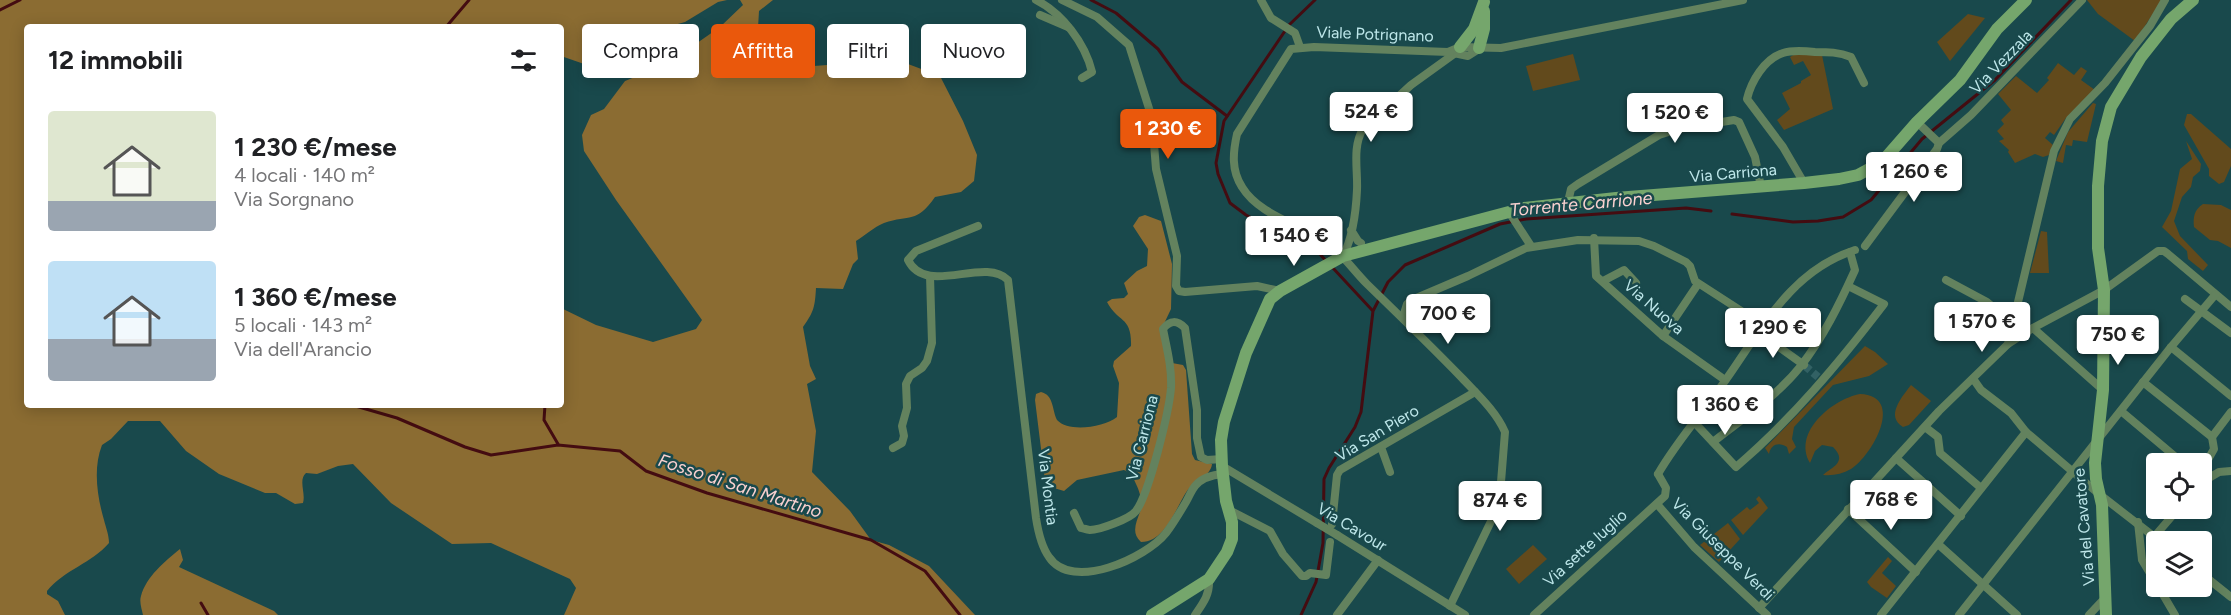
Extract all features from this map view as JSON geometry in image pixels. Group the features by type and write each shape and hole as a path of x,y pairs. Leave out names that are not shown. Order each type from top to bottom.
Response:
{"main road":[{"name":"Via Carriona","path":"1152,615 1209,579 1227,552 1232,539 1222,466 1221,441 1224,422 1242,364 1270,299 1280,291 1366,246 1568,202 1804,183 1839,179 1871,170 1882,162 1960,80 1997,29 2026,0"},
{"name":"Via del Cavatore","path":"2106,615 2102,505 2095,463 2103,390 2104,291 2098,249 2098,186 2102,141 2106,122 2120,91 2141,57 2171,19 2193,0"},
{"path":"1479,48 1484,29 1484,1"},
{"path":"1454,51 1474,29 1484,1"}],"street":[{"path":"1036,0 1049,6 1060,16 1083,48 1092,72 1082,78"},
{"path":"1062,0 1097,17 1129,45 1152,118 1156,169 1176,256 1176,286 1179,291 1257,286 1280,291"},
{"path":"1261,0 1275,21 1295,33 1300,47 1291,50 1237,134 1233,150 1233,165 1241,186 1254,202 1326,242 1475,392 1502,424 1505,432 1496,511 1450,606"},
{"name":"Viale Potrignano","path":"1300,47 1454,51 1501,48 1743,0"},
{"name":"Via Vezzala","path":"1865,246 1913,183 1936,140 1971,115 2082,0"},
{"path":"2008,344 2054,151 2062,132 2070,119 2105,83 2150,26 2165,0"},
{"path":"1040,15 1068,27"},
{"path":"1340,258 1348,247 1351,230 1357,190 1356,149 1359,136 1363,129 1411,86 1454,51"},
{"path":"1804,183 1784,147 1747,99 1750,85 1772,58 1782,53 1799,51 1841,53 1851,57 1864,83"},
{"path":"1568,202 1571,189 1659,135 1678,129 1734,120 1739,122 1755,158 1761,187"},
{"path":"1919,124 1936,140"},
{"path":"1510,214 1531,246"},
{"path":"893,448 902,443 904,436 902,426 907,408 906,384 910,376 922,368 927,361 932,342 930,276 915,270 908,260 916,251 978,226"},
{"path":"1351,230 1358,241 1366,246"},
{"path":"1402,317 1407,304 1414,299 1531,246 1594,238 1639,241 1686,262 1698,284 1760,328 1803,365"},
{"name":"Via Nuova","path":"1594,238 1596,276 1663,336 1725,380"},
{"path":"1657,504 1665,496 1663,474 1666,460 1775,308 1810,272 1830,259 1852,251 1855,270 1815,348 1803,365 1713,442"},
{"path":"1759,608 1960,390 1974,380 2008,344 2033,328 2104,291 2154,254 2164,251 2231,307"},
{"path":"1603,281 1624,270 1636,283"},
{"name":"Via Montia","path":"930,276 993,272 1003,275 1008,280 1039,534 1049,558 1062,569 1083,572 1105,569 1146,550 1165,534 1194,487 1222,466"},
{"path":"1946,280 1987,302 2012,324"},
{"path":"1663,336 1698,284"},
{"path":"1694,422 1736,467 1792,415 1884,304 1848,286"},
{"path":"1959,615 2098,438 2215,295"},
{"path":"2185,299 2231,333"},
{"name":"Via Carriona","path":"1074,513 1081,528 1089,530 1110,525 1135,514 1144,496 1168,412 1171,387 1170,367 1163,329 1173,321 1179,322 1185,328 1197,410 1197,438 1201,457 1222,466"},
{"path":"2033,328 2103,390"},
{"path":"2171,347 2231,396"},
{"path":"1974,380 1981,390 2010,413 2026,432 2099,494 2149,531"},
{"path":"2143,382 2212,437 2214,449 2212,453"},
{"name":"Via San Piero","path":"1332,524 1337,475 1340,470 1475,392"},
{"path":"2121,411 2171,453"},
{"path":"2212,437 2231,412"},
{"path":"1925,427 1938,437 1940,453 1981,488"},
{"path":"1881,615 2026,432"},
{"path":"1381,447 1390,472"},
{"path":"1896,458 1961,516"},
{"name":"Via Cavour","path":"1222,466 1465,615"},
{"path":"2212,476 2219,472 2231,471"},
{"name":"Via Giuseppe Verdi","path":"1657,504 1694,547 1767,615"},
{"name":"Via sette luglio","path":"1534,615 1657,504"},
{"path":"1848,509 1916,572"},
{"path":"1229,510 1270,531 1283,554 1302,576 1327,572 1330,542"},
{"path":"2138,522 2142,560 2146,566"},
{"path":"1938,544 2017,615"},
{"path":"1337,615 1378,560"},
{"name":"Via Carriona","path":"1195,615 1208,596 1209,579"},
{"path":"2212,582 2231,597"},
{"path":"2089,615 2106,596"},
{"path":"2164,597 2175,615"}],"shaded area":[{"path":"0,0 727,0 718,2 678,24 582,24 582,63 564,57 564,24 24,24 24,408 564,408 564,309 596,325 653,342 696,329 702,320 616,200 584,151 582,135 591,115 604,109 625,81 632,78 699,78 699,42 711,33 711,78 815,78 815,66 827,65 827,78 909,78 909,64 921,69 921,78 941,78 977,155 974,181 961,192 935,197 917,215 893,220 873,229 856,241 858,259 853,264 843,289 816,288 813,309 803,327 810,366 816,379 807,384 816,431 812,472 850,511 871,540 889,545 929,566 975,615 564,615 576,588 570,579 491,543 452,544 391,503 353,464 338,466 317,474 306,473 302,483 303,503 295,504 276,493 265,493 219,474 186,451 160,421 128,421 102,445 99,454 98,492 109,543 95,556 61,577 47,591 47,594 58,601 65,615 0,615"},
{"path":"740,0 773,0 759,11 758,24 723,24 743,5"},
{"path":"2087,0 2162,0 2135,41 2098,14"},
{"path":"1968,14 1985,18 1950,61 1937,42"},
{"path":"1573,54 1580,80 1533,91 1526,66"},
{"path":"1795,54 1822,55 1833,109 1784,130 1777,120 1790,109 1782,93 1811,75 1803,61 1794,65 1790,57"},
{"path":"2058,63 2074,75 2081,67 2087,71 2081,80 2095,90 2066,118 2054,135 2050,132 2045,138 2053,145 2049,155 2043,157 2035,154 2015,163 2009,150 1999,141 2004,139 1997,131 2004,124 2001,120 2011,110 1998,94 2016,76 2037,93 2049,80 2047,78"},
{"path":"2093,103 2096,104 2087,142 2073,140 2072,146 2066,145 2063,163 2056,161 2068,132"},
{"path":"2187,114 2191,114 2231,149 2231,166 2224,182 2219,184 2209,176 2209,169 2184,125"},
{"path":"2186,141 2201,164 2200,171 2193,177 2191,187 2182,197 2174,221 2180,236 2208,265 2203,271 2188,259 2187,251 2162,227 2171,211 2180,169 2192,159"},
{"path":"2203,204 2221,205 2231,210 2231,248 2218,241 2210,240 2194,227 2195,214"},
{"path":"1145,215 1161,221 1172,264 1171,309 1161,330 1172,363 1183,365 1186,370 1192,454 1195,460 1212,464 1209,472 1187,491 1164,530 1150,540 1141,542 1135,531 1141,509 1141,498 1134,479 1126,471 1077,480 1064,491 1054,488 1045,481 1035,400 1036,394 1041,392 1048,396 1057,420 1070,426 1095,426 1117,417 1119,383 1113,366 1114,361 1131,346 1131,336 1127,324 1107,302 1124,298 1128,294 1124,283 1137,271 1147,266 1148,249 1133,226 1139,217"},
{"path":"2041,231 2047,232 2049,273 2030,273"},
{"path":"1865,346 1888,364 1869,376 1833,385 1794,427 1792,439 1796,447 1789,454 1787,447 1776,445 1769,454 1765,448"},
{"path":"1911,385 1931,401 1909,425 1903,427 1898,423 1895,412"},
{"path":"1860,394 1874,397 1881,405 1883,415 1881,427 1868,452 1851,469 1837,474 1823,475 1837,464 1839,457 1833,447 1822,445 1815,451 1810,463 1806,451 1806,440 1811,429 1828,410 1849,397"},
{"path":"1759,496 1768,508 1743,535 1731,520 1747,507 1750,510 1759,503 1756,499"},
{"path":"1728,523 1740,539 1719,562 1700,545"},
{"path":"1533,545 1547,559 1519,584 1506,569"},
{"path":"180,549 183,560 179,567 274,611 278,615 143,615 140,598 143,589 162,564"},
{"path":"1888,557 1892,561 1882,573 1896,586 1887,598 1867,582"}],"waterway":[{"path":"0,10 20,0"},
{"path":"449,24 469,0"},
{"path":"1091,0 1116,13 1136,30 1158,49 1182,82 1227,116"},
{"path":"1315,0 1289,25 1224,121 1216,163 1230,203 1246,215 1319,253 1327,262"},
{"name":"Torrente Carrione","path":"1732,214 1793,222 1818,221 1843,217 1871,200 1922,139 1995,80 2071,0"},
{"name":"Torrente Carrione","path":"1301,615 1316,582 1323,543 1324,479 1355,427 1361,412 1373,311 1388,282 1405,265 1500,224 1526,219 1686,208 1711,211"},
{"path":"1332,267 1372,310"},
{"name":"Fosso di San Martino","path":"362,408 397,418 465,447 491,455 558,445 620,451 646,471 707,493 871,540 925,571 960,615"},
{"path":"545,408 544,420 558,444"},
{"path":"201,603 208,615"}],"tunnel":[{"path":"1804,365 1818,377"}]}
